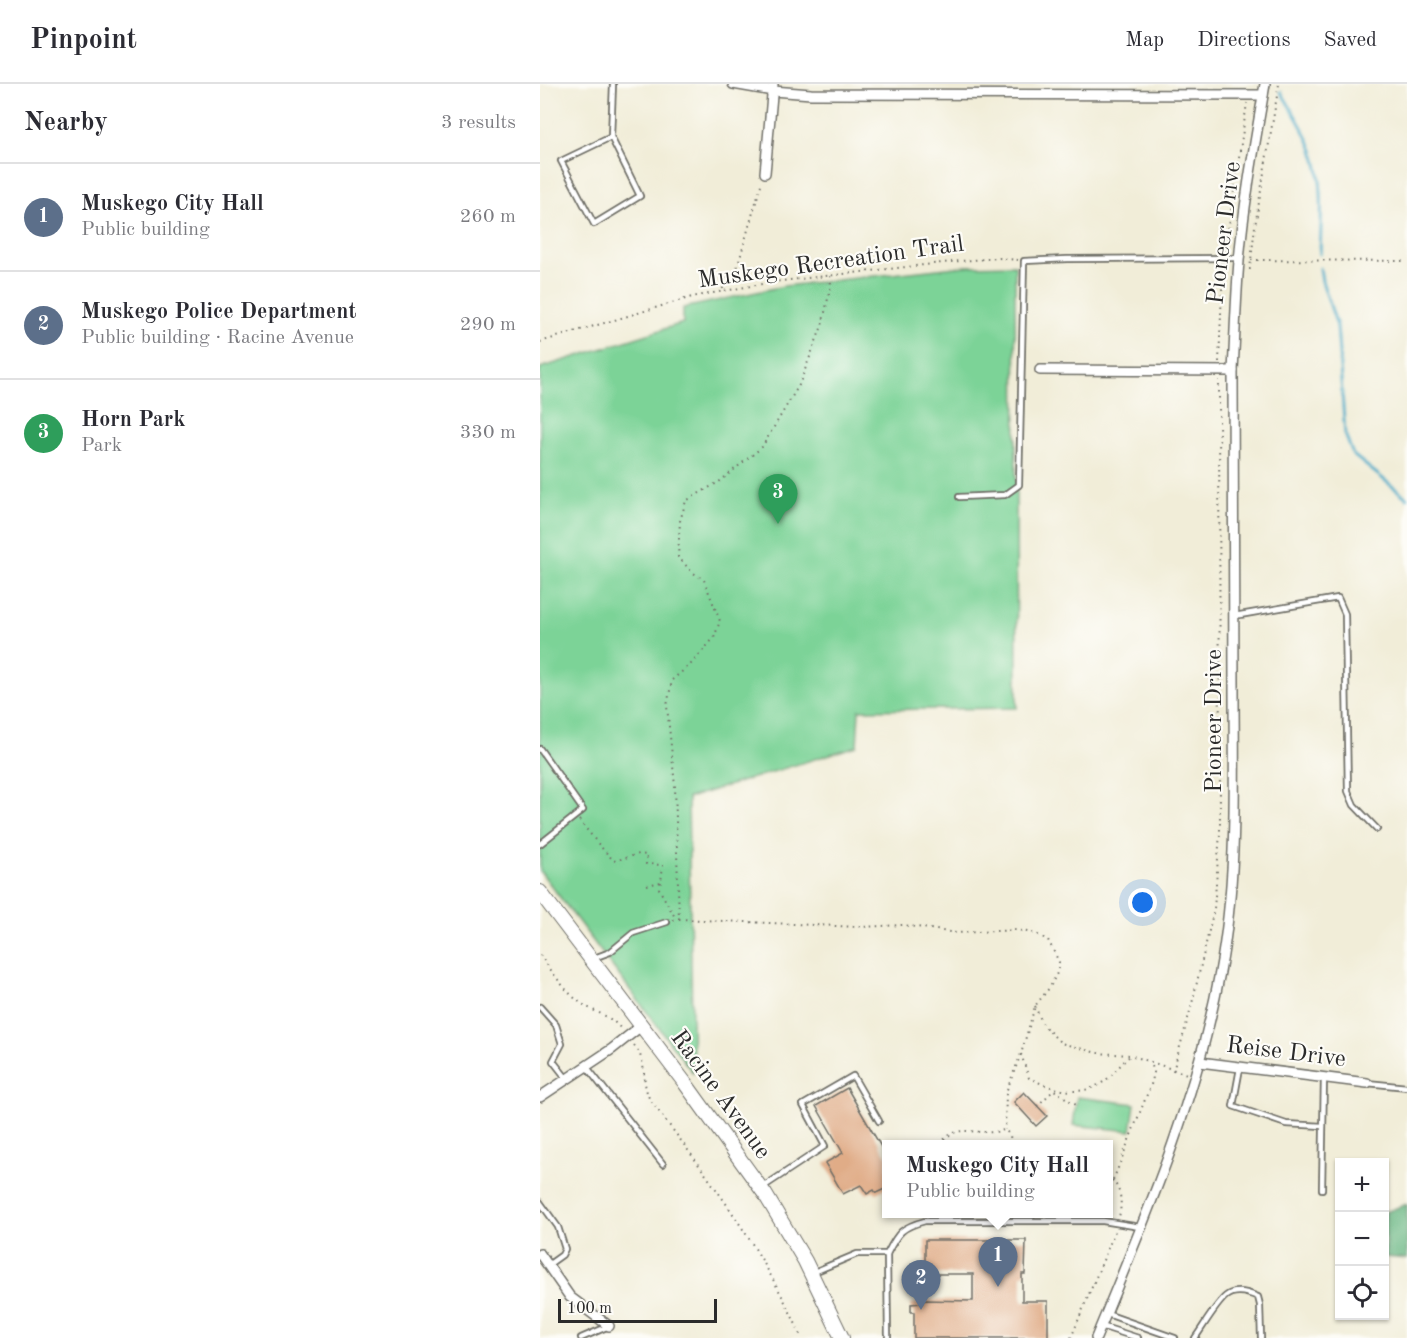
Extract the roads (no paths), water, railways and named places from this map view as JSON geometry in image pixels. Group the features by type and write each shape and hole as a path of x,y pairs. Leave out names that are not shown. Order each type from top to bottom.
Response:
{"main road":[{"name":"Racine Avenue","path":"540,892 730,1144 761,1189 811,1273 842,1338"}],"street":[{"path":"733,84 773,87 811,94 1130,89 1263,95"},
{"name":"Pioneer Drive","path":"1096,1338 1167,1159 1196,1076 1221,970 1232,879 1234,811 1233,371 1239,258 1265,84"},
{"path":"765,173 773,87"},
{"path":"1040,370 1233,371"},
{"path":"540,1097 641,1026"},
{"name":"Reise Drive","path":"1200,1062 1367,1083"},
{"path":"540,1254 570,1297 609,1326"}],"lane":[{"path":"611,137 561,161 594,224 640,196 611,137 613,84"},
{"path":"959,496 1005,495 1019,485 1024,261 1239,258"},
{"path":"1234,616 1338,598 1345,614 1348,791 1354,805 1377,829"},
{"path":"540,749 583,810 540,843"},
{"path":"591,959 610,952 633,933 668,922"},
{"path":"540,1007 556,1025 562,1044 553,1061 567,1078"},
{"path":"586,1066 663,1164"},
{"path":"1240,1068 1233,1106 1286,1124 1323,1126"},
{"path":"761,1189 825,1146 803,1106 833,1088 854,1076 879,1121"},
{"path":"1322,1189 1324,1077"},
{"path":"1367,1083 1407,1087"},
{"path":"540,1202 558,1227 565,1249 562,1255 548,1265"},
{"path":"888,1338 887,1254 897,1234 911,1225 925,1221 1103,1221 1140,1227"},
{"path":"811,1273 857,1254 887,1254"},
{"path":"1195,1338 1227,1295 1238,1292 1258,1297 1261,1338"},
{"path":"1106,1313 1175,1338"},
{"path":"581,1338 609,1326"},
{"path":"1101,1326 1138,1338"}],"waterway":[{"path":"1281,92 1306,135 1317,162 1321,201 1320,254"},
{"path":"1320,268 1337,326 1345,434 1353,455 1407,498"}],"place":[{"name":"Horn Park","path":"778,524"},
{"name":"Muskego City Hall","path":"998,1287"},
{"name":"Muskego Police Department","path":"921,1310"}]}
